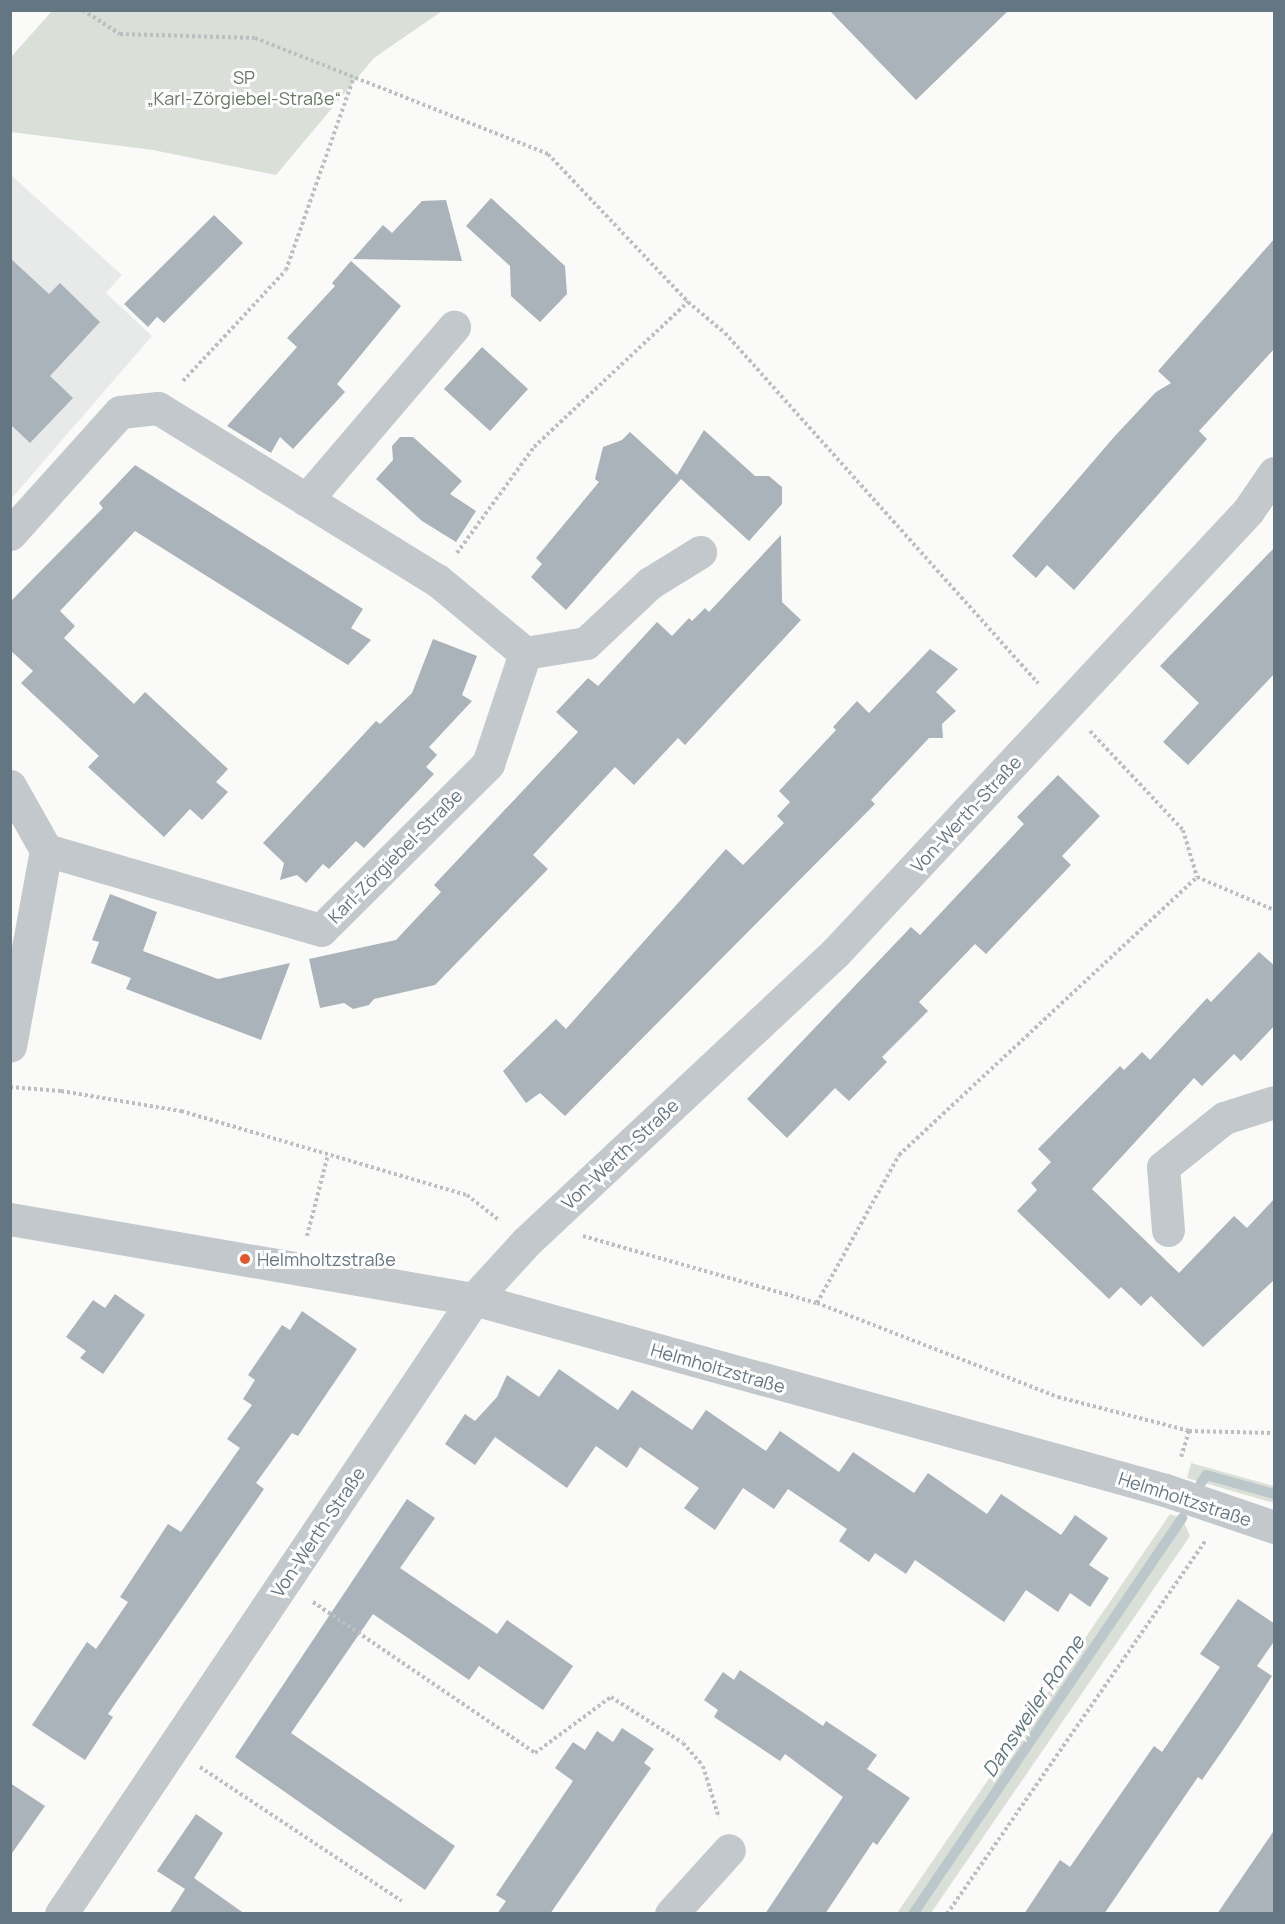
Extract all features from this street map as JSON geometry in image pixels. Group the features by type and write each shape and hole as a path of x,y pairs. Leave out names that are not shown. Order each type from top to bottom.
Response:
{"street":[{"path":"306,500 454,327"},
{"path":"10,534 120,412 158,408 437,580 525,653 586,643 650,584 700,552"},
{"name":"Von-Werth-Straße","path":"61,1914 474,1299 526,1242 835,953 1248,511 1275,473"},
{"name":"Karl-Zörgiebel-Straße","path":"46,850 321,930 488,764 525,653"},
{"path":"10,786 46,850 10,1046"},
{"path":"1168,1230 1163,1167 1224,1118 1275,1102"},
{"name":"Helmholtzstraße","path":"10,1219 474,1299 1165,1490 1225,1513 1275,1527"},
{"path":"671,1914 729,1850"}],"path":[{"path":"83,10 120,34 255,38 548,154 688,302 725,333 1002,647 1064,710 1091,732 1183,830 1197,878"},
{"path":"158,408 286,270 354,77"},
{"path":"437,580 534,447 688,302"},
{"path":"1197,878 1275,910"},
{"path":"817,1304 899,1155 1197,878"},
{"path":"10,1087 61,1091 181,1111 467,1195 526,1242"},
{"path":"298,1268 328,1155"},
{"path":"576,1234 817,1304 1058,1397 1189,1431 1275,1433"},
{"path":"1165,1490 1176,1476 1189,1431"},
{"path":"947,1914 1225,1513"},
{"path":"284,1582 535,1753 611,1697 683,1743 703,1766 729,1850"},
{"path":"173,1748 402,1901"}],"shaded area":[{"path":"11,175 122,275 106,293 152,336 11,499"}],"green space":[{"name":"SP „Karl-Zörgiebel-Straße“","path":"52,11 442,11 374,58 276,175 153,150 11,132 11,57"},
{"path":"1191,1463 1274,1486 1274,1503 1187,1478"},
{"path":"1170,1514 1182,1518 1190,1536 931,1913 897,1913"}],"building":[{"path":"829,10 1009,10 916,100"},
{"path":"491,198 565,266 567,294 540,322 511,296 510,266 466,226"},
{"path":"446,200 462,261 353,259 383,225 392,233 422,201"},
{"path":"214,215 243,243 164,323 157,317 148,327 124,304"},
{"path":"1275,238 1275,348 1199,431 1207,439 1074,590 1047,565 1036,578 1012,556 1114,437 1156,392 1171,383 1158,371"},
{"path":"10,258 49,294 60,283 100,322 50,376 73,398 30,443 10,424"},
{"path":"351,261 401,306 337,384 345,392 293,449 280,437 271,453 227,426 297,347 287,338 335,286 332,283"},
{"path":"482,347 528,389 490,431 444,389"},
{"path":"704,430 755,476 769,476 782,487 782,504 749,541 681,479 566,610 531,577 542,564 536,558 599,482 595,479 603,447 622,440 630,432 677,475"},
{"path":"400,437 413,437 462,481 450,494 476,511 456,542 422,521 376,479 393,460 392,446"},
{"path":"135,465 363,609 351,628 371,640 348,665 135,531 60,611 75,626 64,638 134,704 145,692 228,769 216,782 228,792 202,820 190,809 164,837 88,767 99,756 21,683 33,671 10,650 10,602 103,508 99,503"},
{"path":"781,535 782,602 801,620 685,745 678,738 634,785 615,767 533,855 548,869 435,985 374,999 369,1005 353,1009 344,1003 320,1008 309,959 396,940 441,892 434,885 578,732 556,712 588,678 598,686 657,622 672,636 689,618 692,621 705,608 709,612"},
{"path":"1275,547 1275,673 1188,765 1163,742 1199,703 1160,666"},
{"path":"433,639 477,656 462,695 472,701 429,747 437,755 426,767 434,774 364,848 356,841 329,869 323,864 306,883 297,875 280,880 284,863 263,843 376,721 380,724 412,693"},
{"path":"930,649 958,669 936,692 956,711 942,724 943,738 929,738 871,800 875,804 565,1116 540,1093 526,1103 503,1071 556,1019 566,1029 726,849 743,865 784,823 777,816 790,802 779,791 836,730 833,727 857,701 869,713"},
{"path":"1058,775 1100,816 1062,856 1071,865 986,954 975,944 919,1002 928,1011 882,1057 887,1062 849,1101 835,1088 787,1138 747,1099 911,927 920,935 1024,824 1017,817"},
{"path":"110,894 157,912 143,951 218,979 290,963 261,1040 126,989 131,978 91,963 99,942 92,940"},
{"path":"1259,952 1275,966 1275,1025 1241,1061 1234,1054 1202,1086 1194,1078 1092,1189 1179,1273 1234,1216 1247,1228 1275,1198 1275,1279 1203,1347 1151,1296 1141,1306 1121,1287 1109,1299 1017,1211 1037,1190 1031,1183 1051,1162 1038,1149 1120,1066 1124,1070 1142,1052 1150,1060 1207,998 1211,1002"},
{"path":"115,1294 145,1315 103,1374 80,1358 86,1351 66,1337 93,1300 105,1308"},
{"path":"302,1311 357,1349 298,1436 292,1433 256,1483 264,1489 108,1714 113,1717 85,1760 32,1725 87,1642 96,1649 128,1602 120,1597 168,1524 181,1532 240,1448 227,1439 252,1405 243,1399 255,1380 248,1375 282,1325 290,1330"},
{"path":"559,1369 618,1410 632,1390 692,1430 706,1410 766,1451 780,1431 839,1472 853,1452 914,1493 928,1473 987,1514 1001,1494 1061,1535 1075,1515 1108,1538 1089,1565 1109,1578 1090,1607 1070,1593 1058,1612 1026,1590 1004,1622 915,1560 906,1574 875,1553 869,1562 839,1541 847,1529 788,1489 774,1509 743,1488 715,1530 684,1508 699,1488 640,1447 627,1468 596,1446 567,1488 495,1437 475,1465 445,1444 465,1414 475,1421 497,1397 507,1375 539,1397"},
{"path":"407,1499 435,1518 400,1568 497,1634 507,1620 573,1666 543,1710 479,1666 469,1680 373,1614 291,1733 455,1846 425,1890 235,1757"},
{"path":"1238,1599 1275,1624 1275,1640 1257,1666 1272,1676 1238,1728 1202,1780 1198,1777 1104,1914 1024,1914 1060,1860 1070,1867 1154,1746 1162,1752 1220,1667 1200,1654"},
{"path":"740,1670 823,1726 826,1721 877,1755 867,1769 910,1798 877,1845 873,1842 825,1914 765,1914 843,1797 785,1754 780,1761 714,1717 718,1710 704,1700 723,1672 734,1680"},
{"path":"622,1728 654,1749 644,1763 651,1768 550,1914 497,1914 506,1901 496,1895 573,1781 555,1768 573,1742 585,1750 597,1731 613,1742"},
{"path":"10,1783 45,1806 10,1856"},
{"path":"196,1814 223,1833 194,1878 245,1914 169,1914 185,1889 157,1871"},
{"path":"1275,1829 1275,1914 1217,1914"}],"waterway":[{"name":"Dansweiler Ronne","path":"1201,1483 1206,1475 1274,1494"},
{"name":"Dansweiler Ronne","path":"913,1914 1182,1518"}],"place":[{"name":"Helmholtzstraße","path":"245,1259"}]}
